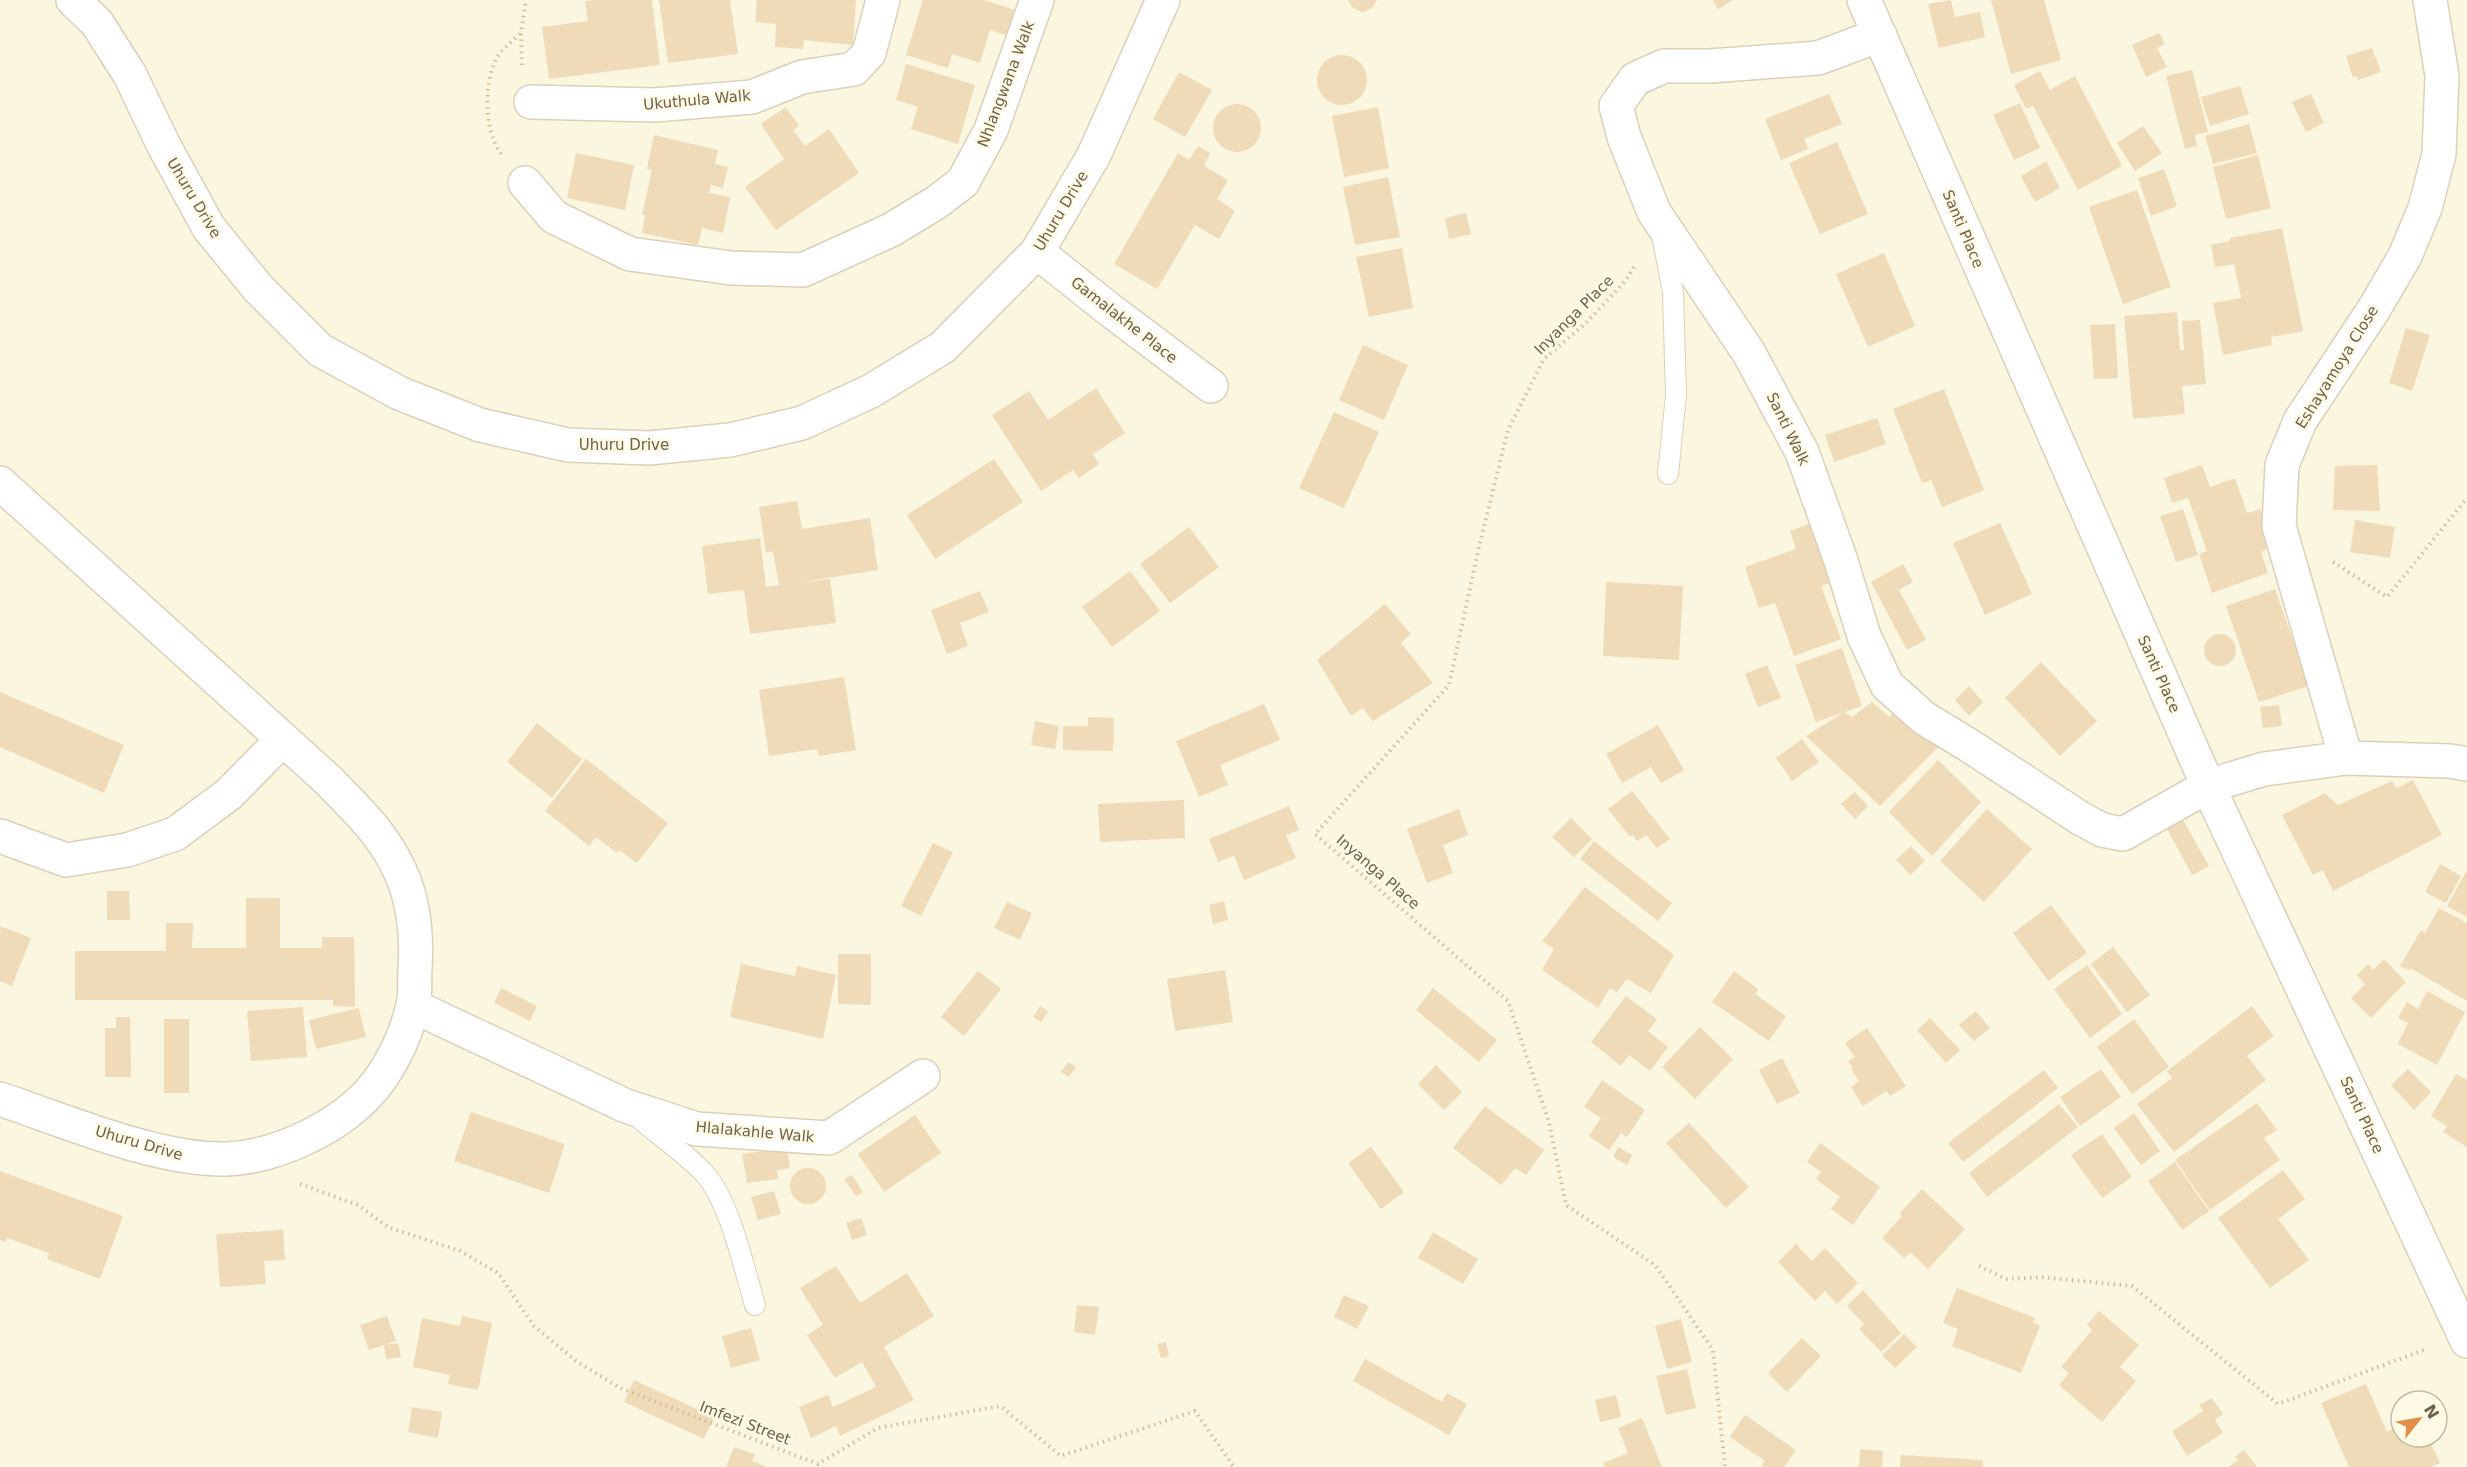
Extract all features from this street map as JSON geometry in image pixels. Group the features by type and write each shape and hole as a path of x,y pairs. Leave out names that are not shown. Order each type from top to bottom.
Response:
{"street":[{"name":"Uhuru Drive","path":"73,0 97,23 130,75 164,146 209,228 258,288 320,350 399,393 480,425 568,445 649,448 730,440 802,423 871,391 943,347 1037,252 1094,155 1162,0"},
{"name":"Ukuthula Walk","path":"531,102 654,105 752,97 802,77 854,69 869,53 883,0"},
{"name":"Nhlangwana Walk","path":"525,183 554,217 630,254 731,268 803,270 891,230 963,182 991,130 1037,0"},
{"name":"Santi Place","path":"1864,0 2208,786 2466,1337"},
{"name":"Eshayamoya Close","path":"2346,758 2279,526 2282,465 2301,421 2374,309 2405,256 2425,208 2439,154 2442,76 2430,0"},
{"name":"Santi Walk","path":"1880,35 1818,58 1710,66 1664,66 1635,79 1616,106 1624,137 1660,222 1749,353 1802,452 1840,558 1864,636 1887,685 1924,718 2102,830 2123,834 2208,786 2264,769 2346,758"},
{"name":"Gamalakhe Place","path":"1037,252 1211,386"},
{"name":"Uhuru Drive","path":"0,483 328,780 377,830 401,873 413,916 417,946 413,1006 397,1050 374,1086 348,1112 302,1140 266,1153 228,1159 190,1157 115,1138 0,1099"},
{"path":"0,837 66,860 127,850 175,834 229,794 283,739"},
{"path":"2346,758 2450,761 2467,764"},
{"name":"Hlalakahle Walk","path":"413,1006 626,1106 697,1129 829,1138 923,1076"}],"lane":[{"path":"1660,222 1673,292 1676,395 1668,474"},
{"path":"626,1106 704,1173 719,1198 734,1232 755,1305"}],"path":[{"path":"526,0 520,33 520,56 531,102"},
{"name":"Inyanga Place","path":"1660,222 1626,280 1587,322 1544,359 1508,430 1479,547 1449,685 1315,834 1508,1001 1549,1122 1566,1205 1654,1265 1713,1350 1725,1467"},
{"path":"2279,526 2387,597 2467,498"},
{"name":"Imfezi Street","path":"266,1153 284,1179 358,1204 388,1227 460,1251 498,1274 534,1326 576,1361 620,1388 818,1464 878,1428 1000,1406 1061,1456 1195,1411 1234,1467"},
{"path":"1979,1266 2006,1279 2041,1277 2132,1286 2278,1404 2466,1337"}],"building":[{"path":"652,0 660,65 549,79 542,27 588,21 585,1"},
{"path":"659,0 730,0 738,54 668,63"},
{"path":"757,0 856,0 853,45 804,40 803,49 775,47 776,24 755,22"},
{"path":"923,0 984,0 1019,11 1011,37 990,30 980,63 952,54 948,68 906,55"},
{"path":"1348,0 1377,0 1372,8 1363,12 1353,8"},
{"path":"1713,0 1733,0 1718,9"},
{"path":"1951,0 1955,17 1980,12 1985,37 1939,48 1928,4"},
{"path":"1991,0 2044,0 2061,60 2011,74"},
{"path":"2159,33 2165,44 2157,48 2167,67 2146,77 2132,45"},
{"path":"2372,48 2381,72 2358,80 2357,76 2353,77 2346,56"},
{"path":"1342,55 1356,59 1363,66 1367,80 1363,94 1356,101 1342,105 1328,101 1321,94 1317,80 1321,66 1328,59"},
{"path":"906,64 975,85 958,144 911,129 918,107 896,100"},
{"path":"2192,70 2208,132 2195,135 2197,146 2185,149 2166,76"},
{"path":"2040,71 2050,90 2075,76 2122,166 2078,190 2033,106 2026,109 2014,85"},
{"path":"1179,72 1212,90 1185,137 1153,119"},
{"path":"2240,86 2249,114 2210,126 2201,97"},
{"path":"1829,94 1842,124 1804,139 1808,149 1781,160 1765,119"},
{"path":"2311,94 2324,123 2306,132 2292,102"},
{"path":"2020,103 2040,148 2014,160 1993,115"},
{"path":"1237,104 1254,111 1261,128 1254,145 1237,152 1220,145 1213,128 1220,111"},
{"path":"786,107 799,126 793,130 805,146 829,129 859,173 776,230 745,187 784,159 761,124"},
{"path":"1378,107 1389,168 1344,177 1332,116"},
{"path":"2249,124 2257,153 2213,164 2205,136"},
{"path":"2143,126 2162,153 2135,171 2117,143"},
{"path":"654,135 718,150 715,164 728,167 723,188 711,185 709,193 730,197 723,233 702,228 698,245 642,233 645,215 642,215 652,170 647,169"},
{"path":"1837,142 1868,214 1820,234 1789,163"},
{"path":"1198,146 1210,153 1204,166 1228,180 1217,199 1235,211 1219,239 1195,225 1157,289 1114,264 1178,153 1189,160"},
{"path":"576,153 634,165 625,210 567,198"},
{"path":"2258,155 2271,208 2226,219 2213,167"},
{"path":"2046,161 2060,188 2035,202 2021,176"},
{"path":"2164,169 2177,206 2151,216 2138,178"},
{"path":"1388,177 1400,237 1355,245 1343,187"},
{"path":"2137,190 2171,287 2123,304 2089,207"},
{"path":"1466,213 1471,234 1449,239 1445,218"},
{"path":"2282,228 2303,331 2271,337 2272,345 2223,355 2213,303 2241,298 2234,264 2215,267 2211,245 2230,241 2230,238"},
{"path":"1402,248 1413,308 1369,317 1356,257"},
{"path":"1884,253 1915,326 1868,347 1836,274"},
{"path":"2177,312 2180,350 2184,350 2182,321 2200,320 2206,384 2182,386 2185,414 2133,419 2124,316"},
{"path":"2115,324 2118,378 2094,379 2090,325"},
{"path":"2406,328 2430,335 2412,391 2389,383"},
{"path":"1363,345 1408,365 1384,420 1339,400"},
{"path":"1096,388 1125,433 1093,454 1099,464 1079,478 1073,470 1041,491 992,415 1029,391 1048,420"},
{"path":"1944,389 1984,490 1942,507 1931,480 1922,483 1893,409"},
{"path":"1334,412 1379,432 1344,508 1299,488"},
{"path":"1877,418 1886,444 1834,462 1825,435"},
{"path":"994,459 1023,502 935,559 907,515"},
{"path":"2202,465 2210,487 2235,478 2247,513 2261,509 2269,548 2261,552 2268,573 2212,593 2199,554 2207,551 2188,498 2172,503 2164,478"},
{"path":"2377,465 2380,511 2333,510 2335,466"},
{"path":"797,501 802,529 870,518 878,570 802,582 830,579 836,623 750,634 744,590 708,594 702,546 760,538 766,587 779,585 773,551 766,553 759,507"},
{"path":"2183,509 2198,555 2176,562 2160,516"},
{"path":"2355,520 2395,527 2390,558 2350,552"},
{"path":"1815,522 1836,581 1821,586 1841,639 1794,656 1775,603 1759,608 1745,567 1796,549 1790,531"},
{"path":"2000,523 2032,594 1985,615 1953,543"},
{"path":"1189,527 1219,567 1170,603 1140,564"},
{"path":"1903,564 1913,582 1899,590 1926,640 1907,650 1871,582"},
{"path":"1130,571 1160,611 1112,647 1082,607"},
{"path":"1606,582 1683,586 1679,660 1603,656"},
{"path":"2275,589 2309,686 2259,702 2226,606"},
{"path":"980,591 989,612 960,623 968,646 947,654 931,610"},
{"path":"1385,604 1411,634 1401,643 1433,683 1373,721 1363,708 1351,716 1317,660"},
{"path":"2220,634 2231,639 2236,650 2231,661 2220,666 2209,661 2204,650 2209,639"},
{"path":"1842,648 1862,706 1816,722 1795,665"},
{"path":"2041,662 2097,721 2060,756 2005,698"},
{"path":"1767,665 1781,698 1758,707 1745,674"},
{"path":"844,677 856,750 819,756 817,749 769,756 759,690"},
{"path":"1969,686 1983,702 1969,716 1955,700"},
{"path":"0,692 124,745 104,793 0,747"},
{"path":"1872,702 1889,717 1893,713 1912,730 1919,723 1941,744 1880,806 1806,736 1844,712 1852,717"},
{"path":"1264,704 1280,740 1220,765 1228,785 1199,797 1176,741"},
{"path":"2279,705 2282,726 2263,728 2260,707"},
{"path":"1088,717 1114,718 1113,751 1063,750 1063,726 1088,726"},
{"path":"1035,721 1059,726 1055,749 1031,745"},
{"path":"537,723 582,759 552,798 507,762"},
{"path":"1658,725 1684,770 1661,783 1651,767 1622,783 1606,754"},
{"path":"1802,739 1819,762 1792,781 1776,758"},
{"path":"586,759 668,823 637,863 619,850 617,853 596,837 589,846 545,811"},
{"path":"1938,760 1981,802 1932,856 1889,812"},
{"path":"2413,780 2442,835 2333,891 2323,870 2313,875 2282,815 2325,793 2338,805 2392,781 2397,788"},
{"path":"1632,791 1670,839 1657,848 1646,835 1637,841 1633,835 1630,837 1608,809"},
{"path":"1855,792 1868,806 1855,819 1841,804"},
{"path":"1184,800 1185,838 1100,842 1098,804"},
{"path":"1289,806 1299,830 1286,835 1296,858 1244,880 1234,856 1218,862 1209,839"},
{"path":"1459,809 1468,835 1443,845 1453,873 1427,883 1407,829"},
{"path":"1987,809 2032,849 1984,902 1940,861"},
{"path":"1571,818 1592,839 1574,857 1552,837"},
{"path":"2182,818 2209,866 2192,875 2166,827"},
{"path":"1594,841 1672,903 1658,921 1580,859"},
{"path":"933,843 953,852 921,916 901,906"},
{"path":"1911,846 1925,861 1910,875 1896,860"},
{"path":"2440,864 2461,876 2446,903 2425,892"},
{"path":"2467,870 2467,917 2447,906"},
{"path":"1585,887 1674,955 1651,993 1627,979 1617,992 1610,988 1598,1008 1542,970 1554,949 1542,941"},
{"path":"107,891 129,891 130,920 107,920"},
{"path":"246,898 280,898 280,948 322,948 322,937 354,937 355,1007 333,1006 333,1000 75,1000 75,951 166,951 166,923 193,923 192,948 246,948"},
{"path":"1224,901 1228,920 1213,924 1209,905"},
{"path":"1007,902 1032,913 1020,940 994,928"},
{"path":"2051,905 2087,953 2048,981 2013,933"},
{"path":"2439,908 2467,923 2467,1001 2410,968 2409,970 2400,966 2421,930 2425,933"},
{"path":"0,926 31,938 12,986 0,981"},
{"path":"2113,947 2150,995 2127,1012 2091,964"},
{"path":"838,954 871,954 871,1005 838,1004"},
{"path":"2384,959 2406,982 2371,1018 2351,998 2365,984 2357,975 2368,964 2373,970"},
{"path":"741,964 795,976 797,966 836,975 823,1039 730,1017"},
{"path":"2087,965 2122,1014 2090,1038 2054,989"},
{"path":"1225,970 1233,1022 1175,1031 1167,979"},
{"path":"978,971 1001,989 964,1036 941,1017"},
{"path":"1734,971 1758,989 1755,994 1786,1016 1769,1041 1712,1002"},
{"path":"501,988 537,1006 530,1021 494,1003"},
{"path":"1433,988 1497,1040 1479,1062 1416,1010"},
{"path":"2427,991 2465,1012 2437,1065 2398,1044 2408,1023 2398,1018 2407,1002 2418,1009"},
{"path":"1626,996 1657,1019 1648,1031 1668,1047 1650,1071 1629,1055 1621,1066 1591,1042"},
{"path":"1040,1006 1048,1011 1041,1022 1033,1017"},
{"path":"2252,1006 2274,1036 2247,1056 2266,1080 2174,1152 2137,1104 2172,1078 2167,1071"},
{"path":"303,1007 307,1057 251,1061 247,1011"},
{"path":"359,1008 366,1037 316,1049 309,1020"},
{"path":"1976,1011 1990,1028 1974,1041 1959,1025"},
{"path":"116,1017 130,1017 131,1077 105,1077 105,1028 116,1028"},
{"path":"1930,1018 1960,1050 1946,1063 1917,1030"},
{"path":"164,1019 189,1019 189,1093 164,1093"},
{"path":"2134,1019 2169,1067 2132,1094 2097,1047"},
{"path":"1700,1027 1733,1059 1695,1099 1662,1067"},
{"path":"1867,1028 1906,1086 1890,1096 1886,1091 1863,1106 1851,1087 1859,1081 1848,1061 1855,1057 1845,1043"},
{"path":"1782,1058 1800,1093 1777,1104 1759,1070"},
{"path":"1068,1062 1076,1067 1069,1077 1061,1072"},
{"path":"1436,1065 1462,1092 1444,1110 1418,1084"},
{"path":"2101,1069 2121,1097 2080,1126 2060,1097"},
{"path":"2408,1069 2431,1092 2414,1110 2391,1085"},
{"path":"2044,1070 2058,1088 1963,1162 1948,1143"},
{"path":"2456,1074 2467,1080 2467,1147 2443,1132 2447,1126 2431,1116"},
{"path":"1602,1080 1645,1110 1627,1137 1621,1133 1609,1150 1589,1136 1601,1118 1584,1107"},
{"path":"2257,1103 2277,1130 2264,1138 2280,1160 2210,1210 2175,1160"},
{"path":"2059,1104 2078,1127 1987,1197 1969,1173"},
{"path":"1485,1106 1544,1150 1526,1175 1515,1168 1501,1185 1453,1148"},
{"path":"471,1112 565,1144 549,1193 454,1161"},
{"path":"2134,1113 2160,1151 2141,1165 2114,1128"},
{"path":"915,1115 941,1153 884,1192 858,1154"},
{"path":"1689,1123 1749,1187 1726,1208 1666,1143"},
{"path":"2102,1134 2132,1177 2102,1198 2071,1155"},
{"path":"1820,1143 1880,1187 1853,1225 1831,1209 1840,1197 1816,1179 1821,1172 1807,1162"},
{"path":"1371,1147 1404,1192 1381,1209 1348,1163"},
{"path":"1618,1147 1632,1155 1627,1165 1613,1157"},
{"path":"787,1148 790,1168 777,1170 778,1179 747,1183 742,1154"},
{"path":"2175,1162 2209,1211 2182,1230 2148,1181"},
{"path":"808,1168 821,1173 826,1186 821,1199 808,1204 795,1199 790,1186 795,1173"},
{"path":"2283,1170 2305,1199 2278,1219 2309,1260 2270,1288 2218,1218"},
{"path":"0,1171 123,1216 100,1279 47,1259 49,1253 7,1238 6,1242 0,1240"},
{"path":"852,1175 863,1192 856,1196 844,1179"},
{"path":"1922,1189 1965,1229 1928,1269 1910,1252 1904,1258 1882,1238 1902,1216 1900,1213"},
{"path":"774,1191 781,1214 758,1220 751,1197"},
{"path":"861,1218 867,1235 852,1240 846,1223"},
{"path":"283,1230 285,1260 264,1261 266,1284 220,1287 216,1234"},
{"path":"1433,1232 1478,1259 1463,1284 1418,1258"},
{"path":"1796,1244 1812,1261 1825,1248 1858,1283 1837,1304 1825,1291 1815,1301 1778,1262"},
{"path":"836,1266 860,1303 907,1273 934,1316 884,1347 914,1400 840,1436 836,1426 811,1438 799,1407 828,1395 833,1407 876,1387 862,1362 835,1378 807,1335 823,1325 800,1288"},
{"path":"1957,1288 2035,1318 2033,1322 2040,1326 2021,1373 1952,1346 1958,1329 1943,1323"},
{"path":"1863,1290 1901,1333 1881,1352 1859,1329 1864,1324 1847,1306"},
{"path":"1344,1295 1369,1306 1357,1329 1334,1317"},
{"path":"1077,1305 1099,1307 1095,1335 1074,1332"},
{"path":"2099,1311 2139,1345 2120,1367 2136,1381 2102,1422 2059,1385 2069,1373 2061,1367 2092,1330 2087,1325"},
{"path":"387,1316 396,1341 369,1350 360,1325"},
{"path":"462,1316 492,1323 478,1390 448,1384 450,1375 413,1367 422,1318 460,1326"},
{"path":"1681,1319 1692,1362 1667,1369 1655,1326"},
{"path":"751,1328 760,1360 731,1368 722,1336"},
{"path":"1904,1334 1917,1347 1895,1368 1882,1355"},
{"path":"1802,1338 1821,1356 1787,1392 1768,1373"},
{"path":"1166,1342 1169,1356 1161,1358 1157,1344"},
{"path":"398,1343 401,1357 386,1359 384,1345"},
{"path":"1365,1359 1442,1402 1447,1393 1467,1404 1449,1435 1353,1381"},
{"path":"1687,1369 1696,1408 1666,1415 1656,1376"},
{"path":"634,1380 714,1417 704,1439 624,1402"},
{"path":"2366,1384 2387,1432 2389,1431 2389,1449 2434,1449 2440,1463 2430,1467 2349,1467 2321,1403"},
{"path":"1616,1395 1621,1417 1600,1422 1595,1400"},
{"path":"2212,1398 2223,1414 2215,1420 2223,1433 2187,1456 2172,1431 2203,1411 2199,1405"},
{"path":"412,1407 442,1412 438,1438 408,1432"},
{"path":"1745,1415 1796,1450 1784,1467 1762,1466 1765,1461 1730,1437"},
{"path":"1642,1418 1662,1467 1605,1467 1603,1463 1628,1453 1618,1428"},
{"path":"734,1447 755,1454 752,1461 767,1467 726,1467"},
{"path":"1860,1449 1883,1451 1882,1467 1859,1467"},
{"path":"2244,1450 2257,1467 2228,1467 2238,1460 2235,1457"},
{"path":"1901,1455 1983,1460 1983,1467 1900,1467"}]}
